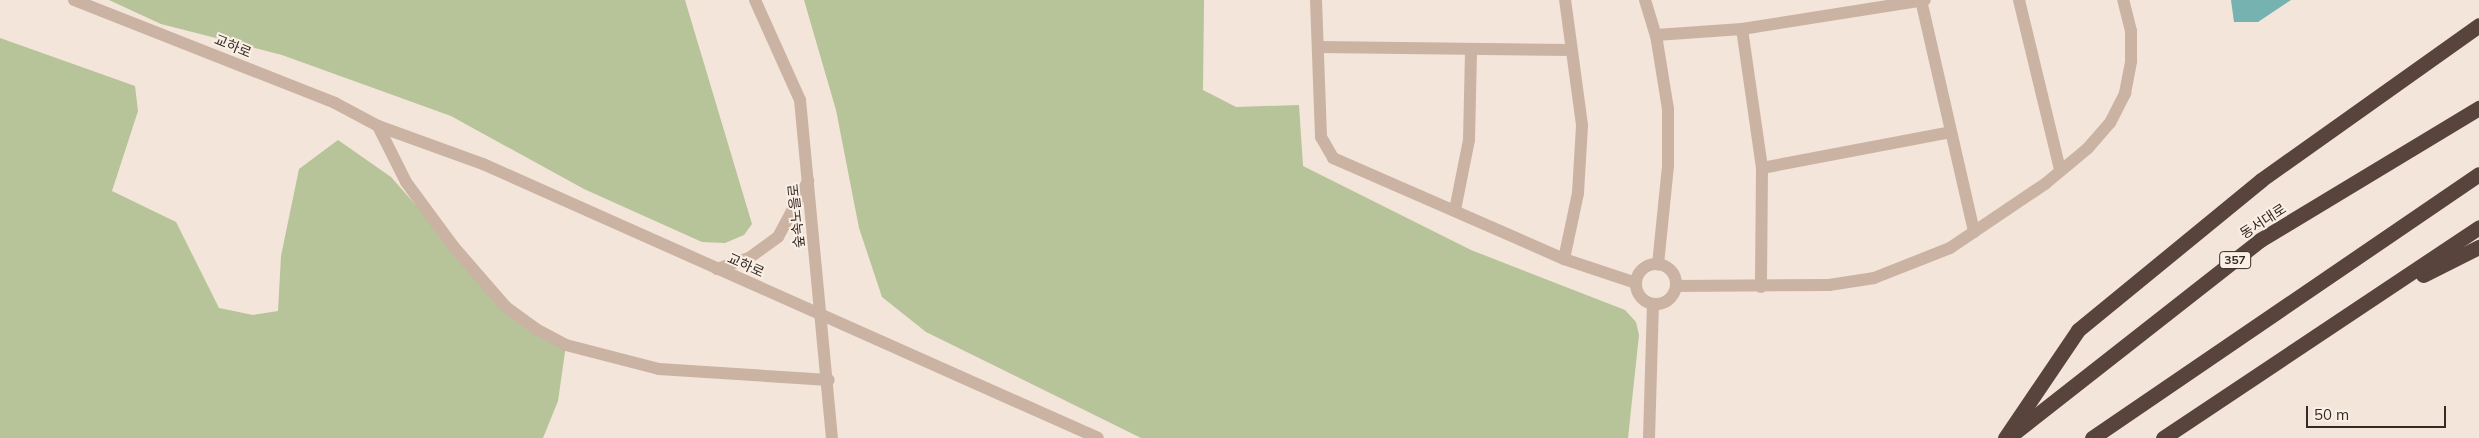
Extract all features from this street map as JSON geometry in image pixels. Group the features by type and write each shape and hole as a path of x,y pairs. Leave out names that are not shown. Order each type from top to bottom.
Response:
{"highway":[{"path":"2006,438 2078,330 2261,180 2479,25"},
{"name":"동서대로","path":"2006,438 2260,240 2479,108"},
{"path":"2092,438 2479,174"},
{"path":"2163,438 2479,227"},
{"path":"2350,312 2479,246"}],"street":[{"name":"교하로","path":"74,0 335,103 378,126 483,164 1098,438"},
{"name":"숲속노을로","path":"755,0 800,100 829,380 832,438"},
{"path":"1316,0 1321,137 1333,158 1564,259 1636,284"},
{"path":"1564,259 1578,193 1582,125 1570,50 1565,0"},
{"path":"1645,0 1656,35 1668,108 1668,157 1658,264"},
{"path":"1656,35 1704,30 1742,29 1922,0 1974,232"},
{"path":"2019,0 2060,169"},
{"path":"1676,286 1761,287 1874,278 1914,265 1974,232 2088,148 2110,123 2125,93 2131,31 2123,0"},
{"path":"1742,29 1762,168 1761,287"},
{"path":"1318,47 1570,50"},
{"path":"1455,210 1469,140 1471,49"},
{"path":"378,126 406,182 453,246 506,307 536,329 566,345 659,369 829,380"},
{"path":"1762,168 1951,132"},
{"path":"717,269 749,258 778,237 808,181"},
{"path":"1658,264 1673,273 1676,286 1671,298 1653,304 1642,298 1636,284 1642,269 1658,264"},
{"path":"1649,438 1653,304"}],"green space":[{"path":"109,0 685,0 752,224 744,235 725,243 702,242 584,189 451,116 282,55 161,24"},
{"path":"804,0 1204,0 1203,90 1236,107 1299,105 1303,166 1471,250 1625,310 1636,322 1639,335 1628,438 1141,438 926,332 882,297 859,228 836,110"},
{"path":"0,38 135,86 138,111 112,191 176,222 219,308 253,315 278,311 281,256 299,169 338,140 391,177 506,307 566,345 558,401 543,438 0,438"}],"water":[{"path":"2231,0 2291,0 2258,22 2234,22"}]}
